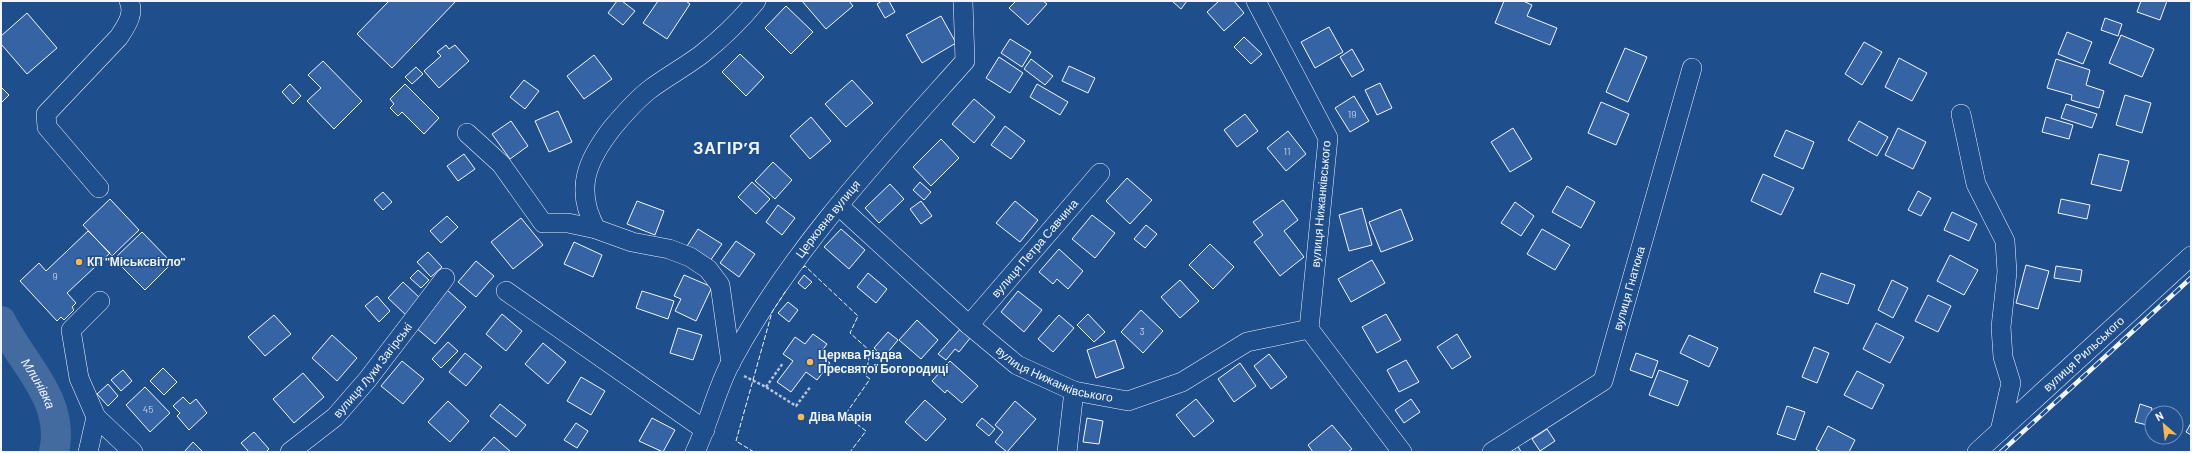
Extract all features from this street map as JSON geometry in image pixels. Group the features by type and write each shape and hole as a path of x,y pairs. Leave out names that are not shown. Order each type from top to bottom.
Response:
{"street":[{"path":"99,188 47,127 46,114 119,37 128,23 132,8 129,1"},
{"path":"596,229 589,216 585,193 587,169 597,147 628,110 649,90 702,54 741,20 756,1"},
{"name":"Церковна вулиця","path":"695,452 730,366 771,295 839,206 886,149 965,61 963,1"},
{"name":"вулиця Нижанківського","path":"839,206 969,325 1017,365 1074,391 1128,401 1182,382 1247,342 1309,329 1328,138 1256,1"},
{"name":"вулиця Гнатюка","path":"1492,452 1604,381 1692,68"},
{"path":"1961,114 1976,184 2005,241 2007,272 2001,327 2003,357 2011,383 2000,431"},
{"path":"467,133 501,164 543,223 568,223 596,229 632,242 669,249 690,257 708,269 720,285 730,366"},
{"name":"вулиця Петра Савчина","path":"969,325 1100,173"},
{"name":"вулиця Рильського","path":"1977,452 2045,388 2191,256"},
{"name":"вулиця Луки Загірські","path":"290,452 335,417 368,379 445,278"},
{"path":"506,291 705,430"},
{"path":"100,301 71,330 79,378 96,417 133,452"},
{"path":"1309,329 1402,452"},
{"path":"2011,383 2021,386 2045,388"},
{"path":"1067,452 1074,391"},
{"path":"88,452 96,417"}],"path":[{"path":"766,387 783,363"},
{"path":"730,366 796,406 811,386"}],"building":[{"path":"389,1 456,1 392,68 357,34"},
{"path":"617,1 622,1 635,11 623,25 608,13"},
{"path":"658,1 686,1 690,4 667,39 643,23"},
{"path":"802,1 849,1 853,6 826,29"},
{"path":"882,1 889,1 895,12 885,18 877,4"},
{"path":"1016,1 1043,1 1047,4 1028,25 1009,8"},
{"path":"1172,1 1187,1 1181,9"},
{"path":"1219,1 1234,1 1244,13 1224,31 1207,12"},
{"path":"1504,1 1523,1 1532,5 1527,16 1557,28 1550,45 1495,23"},
{"path":"2141,1 2167,1 2160,20 2137,12"},
{"path":"786,6 813,32 791,54 765,28"},
{"path":"27,13 57,48 27,74 1,44 1,36"},
{"path":"941,16 956,43 922,63 906,35"},
{"path":"2105,18 2122,24 2118,36 2101,30"},
{"path":"1329,27 1343,52 1315,68 1301,42"},
{"path":"2067,32 2092,42 2083,64 2058,54"},
{"path":"2121,35 2154,49 2142,77 2109,63"},
{"path":"1244,37 1262,54 1251,64 1234,47"},
{"path":"1010,39 1031,52 1022,67 1001,53"},
{"path":"1864,42 1882,52 1862,85 1845,74"},
{"path":"446,45 449,49 455,45 469,61 439,88 424,71 441,56 437,52"},
{"path":"1625,48 1647,57 1628,102 1606,92"},
{"path":"1352,49 1364,70 1352,77 1340,57"},
{"path":"740,54 764,77 746,96 722,72"},
{"path":"594,55 612,79 584,99 567,76"},
{"path":"999,57 1023,73 1010,93 986,78"},
{"path":"1899,58 1927,73 1912,101 1885,87"},
{"path":"1031,59 1053,76 1045,85 1024,69"},
{"path":"2056,59 2090,70 2086,85 2104,91 2099,108 2071,100 2072,95 2047,88"},
{"path":"323,61 362,101 334,129 307,101 321,88 308,75"},
{"path":"1069,66 1095,78 1088,93 1062,81"},
{"path":"416,67 423,74 412,84 405,77"},
{"path":"524,80 539,91 525,109 510,97"},
{"path":"852,80 873,103 846,127 825,104"},
{"path":"1380,83 1392,108 1377,115 1365,90"},
{"path":"290,84 301,96 293,104 282,92"},
{"path":"405,84 439,118 424,134 402,112 398,116 390,108 394,104 390,99"},
{"path":"1037,84 1068,102 1060,115 1030,97"},
{"path":"1,87 9,95 1,103"},
{"path":"2125,95 2151,103 2142,133 2116,125"},
{"path":"1354,96 1369,121 1350,132 1335,108"},
{"path":"974,99 995,117 974,143 952,124"},
{"path":"1601,102 1629,114 1616,145 1588,133"},
{"path":"2066,104 2097,114 2092,128 2061,118"},
{"path":"558,111 572,142 549,152 535,121"},
{"path":"1245,114 1258,131 1237,147 1224,130"},
{"path":"811,117 831,141 810,159 790,136"},
{"path":"2046,117 2073,125 2069,139 2042,132"},
{"path":"511,121 528,146 510,159 492,134"},
{"path":"1859,121 1888,137 1877,156 1848,140"},
{"path":"1005,126 1025,141 1011,159 991,145"},
{"path":"1513,128 1532,159 1510,172 1491,142"},
{"path":"1898,128 1926,142 1913,169 1885,155"},
{"path":"1786,130 1814,142 1803,169 1774,156"},
{"path":"1288,131 1306,154 1286,171 1267,148"},
{"path":"941,139 959,158 931,186 913,167"},
{"path":"464,154 475,169 458,181 447,166"},
{"path":"2099,154 2129,161 2121,191 2091,184"},
{"path":"773,162 792,180 775,199 755,181"},
{"path":"1763,174 1794,188 1781,215 1751,201"},
{"path":"1127,178 1152,200 1130,224 1106,201"},
{"path":"752,182 770,199 756,214 738,197"},
{"path":"920,182 931,192 924,200 913,190"},
{"path":"890,184 904,199 879,223 865,208"},
{"path":"1567,186 1595,202 1581,228 1552,212"},
{"path":"1918,191 1931,198 1921,216 1908,210"},
{"path":"383,192 392,202 383,210 374,200"},
{"path":"110,199 139,230 112,256 83,225"},
{"path":"2061,199 2090,205 2087,219 2058,213"},
{"path":"1283,200 1298,220 1284,231 1304,257 1280,276 1254,242 1263,235 1253,222"},
{"path":"637,201 664,211 655,235 627,224"},
{"path":"921,201 932,216 921,224 910,209"},
{"path":"1015,201 1038,220 1020,242 996,223"},
{"path":"1515,202 1534,216 1521,236 1501,223"},
{"path":"778,205 795,218 782,235 766,222"},
{"path":"1362,208 1372,245 1349,251 1339,215"},
{"path":"1401,209 1413,240 1381,252 1369,222"},
{"path":"1952,212 1977,224 1969,241 1944,230"},
{"path":"1092,215 1115,233 1095,258 1072,239"},
{"path":"447,216 458,227 441,243 430,231"},
{"path":"521,218 543,245 513,269 491,242"},
{"path":"1146,225 1157,234 1145,248 1134,239"},
{"path":"698,229 722,244 710,261 687,246"},
{"path":"841,229 865,250 849,269 824,247"},
{"path":"1542,229 1570,245 1555,270 1527,254"},
{"path":"88,231 110,253 67,293 76,303 72,307 74,310 64,320 61,317 57,321 20,281 39,263 46,271"},
{"path":"142,232 172,263 145,290 114,259"},
{"path":"736,241 755,254 739,277 720,263"},
{"path":"574,242 602,255 593,277 564,264"},
{"path":"1210,244 1234,267 1213,289 1189,265"},
{"path":"1059,249 1083,271 1068,289 1057,279 1053,284 1039,272"},
{"path":"428,252 442,267 431,277 417,262"},
{"path":"1950,255 1978,270 1964,295 1937,281"},
{"path":"1372,260 1385,283 1351,302 1338,279"},
{"path":"476,261 494,276 476,297 458,282"},
{"path":"2026,265 2049,271 2038,309 2016,303"},
{"path":"2056,266 2082,270 2080,282 2054,278"},
{"path":"418,270 429,280 421,288 410,278"},
{"path":"868,273 887,289 876,303 857,287"},
{"path":"1821,273 1855,285 1848,304 1814,292"},
{"path":"684,275 712,287 696,321 675,311 681,299 674,296"},
{"path":"804,275 812,282 805,289 798,283"},
{"path":"1180,280 1199,301 1180,318 1161,297"},
{"path":"1892,280 1908,288 1893,318 1878,310"},
{"path":"403,282 422,300 407,316 388,298"},
{"path":"447,290 466,307 435,344 415,327"},
{"path":"642,291 674,301 668,319 636,308"},
{"path":"1018,291 1042,310 1024,332 1001,312"},
{"path":"1928,295 1951,306 1938,332 1915,321"},
{"path":"377,296 390,311 379,322 365,306"},
{"path":"788,302 798,310 789,322 778,313"},
{"path":"1141,310 1163,331 1143,353 1121,332"},
{"path":"502,314 522,331 506,351 486,334"},
{"path":"1088,314 1105,332 1094,342 1077,325"},
{"path":"1386,314 1401,340 1377,353 1362,327"},
{"path":"274,315 291,334 265,356 248,337"},
{"path":"1059,315 1074,328 1053,352 1038,339"},
{"path":"917,320 938,340 921,359 899,340"},
{"path":"1876,323 1904,337 1890,363 1863,349"},
{"path":"678,328 702,335 693,360 670,353"},
{"path":"961,328 971,337 959,352 955,349 946,360 938,354"},
{"path":"888,332 898,340 884,357 874,348"},
{"name":"Церква Різдва Пресвятої Богородиці","path":"813,334 827,344 819,355 830,363 817,380 806,372 791,392 777,382 793,361 783,354 795,337 805,344"},
{"path":"1457,334 1471,357 1452,369 1437,347"},
{"path":"332,335 357,358 337,381 312,358"},
{"path":"1689,335 1718,348 1709,367 1680,353"},
{"path":"1115,340 1124,368 1096,378 1087,350"},
{"path":"448,342 458,351 441,368 432,359"},
{"path":"543,343 566,362 548,384 525,364"},
{"path":"1814,347 1829,353 1817,383 1802,377"},
{"path":"465,353 482,367 466,386 449,372"},
{"path":"1636,353 1658,361 1652,378 1630,370"},
{"path":"1269,354 1287,377 1271,389 1254,366"},
{"path":"1406,360 1419,382 1399,392 1387,370"},
{"path":"402,361 424,379 403,404 381,386"},
{"path":"950,361 978,386 962,403 947,390 945,393 932,381"},
{"path":"1240,363 1256,386 1234,402 1218,379"},
{"path":"163,368 177,382 164,395 150,381"},
{"path":"123,370 132,381 121,391 111,380"},
{"path":"1659,370 1688,381 1678,406 1649,395"},
{"path":"1857,371 1884,385 1872,409 1844,395"},
{"path":"303,373 324,397 294,423 273,399"},
{"path":"581,377 605,391 591,415 567,401"},
{"path":"108,384 118,396 108,406 97,394"},
{"path":"145,387 170,413 150,432 126,405"},
{"path":"183,397 190,404 196,399 207,413 189,430 177,416 180,413 173,406"},
{"path":"1196,399 1214,421 1194,437 1176,415"},
{"path":"1411,399 1420,412 1404,423 1395,410"},
{"path":"925,400 946,419 926,441 905,422"},
{"path":"448,401 469,421 450,442 428,422"},
{"path":"1015,401 1036,419 1007,452 995,442 1003,432 995,425"},
{"path":"500,404 526,425 516,437 490,416"},
{"path":"2140,404 2144,405 2144,424 2135,422"},
{"path":"1787,406 1805,412 1795,440 1777,434"},
{"path":"652,418 675,430 663,452 639,441"},
{"path":"982,418 995,429 989,436 976,425"},
{"path":"1087,418 1103,421 1099,444 1083,442"},
{"path":"576,423 588,431 577,448 564,440"},
{"path":"2191,423 2191,435 2186,432"},
{"path":"1332,425 1352,449 1348,452 1313,452 1308,445"},
{"path":"1828,426 1855,440 1849,452 1821,452 1816,449"},
{"path":"1547,429 1555,441 1540,451 1532,439"},
{"path":"254,432 269,449 266,452 249,452 241,443"},
{"path":"494,437 511,452 480,452"},
{"path":"193,442 203,452 184,452"},
{"path":"1518,446 1521,452 1510,452"}],"waterway":[{"name":"Млинівка","path":"1,321 40,383 48,399 54,416 56,433 54,452"}],"railway":[{"path":"2001,452 2191,278"}],"fence":[{"path":"803,268 805,266 858,316 850,333 870,351 866,376 870,379 845,415 866,431 850,452"},
{"path":"754,452 736,441 772,312 787,289"}],"place":[{"name":"КП \"Міськсвітло\"","path":"79,262"},
{"name":"Церква Різдва Пресвятої Богородиці","path":"810,362"},
{"name":"Діва Марія","path":"801,417"}],"district":[{"name":"ЗАГІР’Я","path":"727,148"}]}
